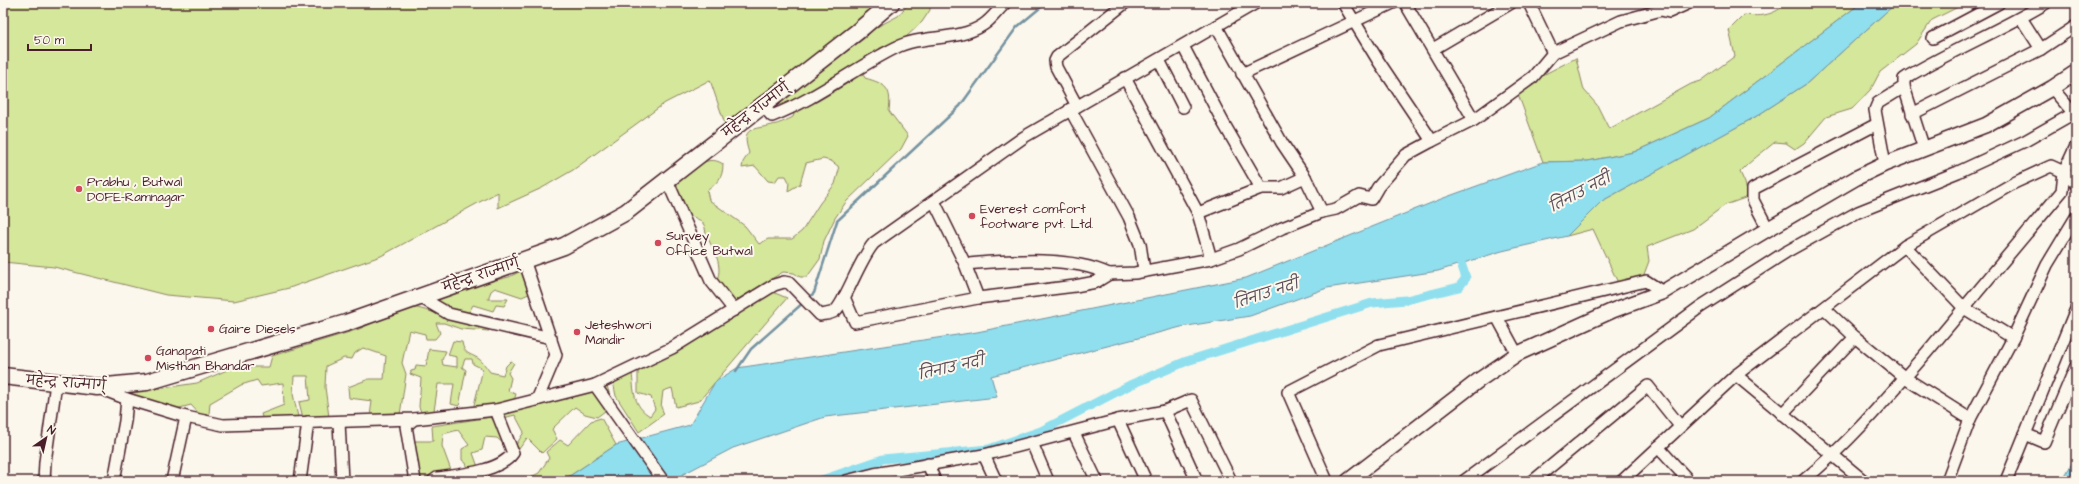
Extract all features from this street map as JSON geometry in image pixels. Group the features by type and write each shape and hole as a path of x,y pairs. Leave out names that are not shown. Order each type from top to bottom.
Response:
{"highway":[{"name":"महेन्द्र राज्मार्ग्","path":"3,376 97,387 147,382 346,323 564,246 626,212 857,32 891,3"}],"main road":[{"path":"1348,481 1479,380 1517,354 1614,310 1663,292 1856,178 1885,164 1986,125 2052,88 2076,72"}],"street":[{"path":"762,105 772,116 792,108 895,48 921,40 954,36 984,25 1005,3"},
{"path":"1125,3 1057,57 1055,61 1056,67 1074,107 1129,217 1140,244 1144,270"},
{"path":"97,387 127,399 186,417 223,424 414,419 496,410 595,385 672,348 774,285 784,282 789,283 820,315 836,310 844,297 864,255 874,242 1024,137 1256,3"},
{"path":"1343,3 1432,141"},
{"path":"1243,73 1393,3"},
{"path":"1405,3 1474,120"},
{"path":"1433,49 1511,3"},
{"path":"1529,3 1553,53"},
{"path":"844,297 855,322 978,298 1075,286 1096,282 1108,274 1144,270 1211,259 1239,249 1282,228 1322,212 1336,210 1359,196 1371,199 1378,186 1406,155 1474,120 1533,77 1553,53 1621,21 1660,6 1669,12 1689,3"},
{"path":"1933,38 1999,3"},
{"path":"1924,149 1904,87 1904,79 1932,62 2020,18 2046,3"},
{"path":"2020,18 2041,49"},
{"path":"1216,26 1282,143 1305,177 1322,212"},
{"path":"1912,114 2041,49 2076,26"},
{"path":"1183,46 1224,124 1261,188"},
{"path":"1159,60 1183,107"},
{"path":"1125,78 1198,213 1211,259"},
{"path":"1885,164 1875,110 1878,103 1904,87"},
{"path":"1464,481 1489,461 1525,438 1700,307 1786,252 1858,212 1958,172 2025,141 2075,114 2052,88"},
{"path":"1768,229 1753,200 1753,189 1877,124"},
{"path":"1803,481 1834,456 1905,378 2062,191 2064,172 2076,146"},
{"path":"1622,481 1736,375 1825,309 1906,246 2014,183 2051,166 2064,172 2076,184"},
{"path":"1198,213 1261,188 1281,188 1305,177"},
{"path":"667,180 711,281 734,310"},
{"path":"934,201 965,264 978,298"},
{"path":"1947,481 1970,419 2013,338 2047,265 2076,217"},
{"path":"1906,246 1964,308 2013,338"},
{"path":"524,260 556,355 537,400"},
{"path":"965,264 1059,262 1098,269 1108,274"},
{"path":"1327,481 1288,392 1379,345 1646,281 1663,292"},
{"path":"420,297 449,314 551,338"},
{"path":"1825,309 1855,337 1905,378 1970,419"},
{"path":"2006,481 2076,309"},
{"path":"1497,317 1517,354"},
{"path":"1782,414 1855,337"},
{"path":"2025,434 2044,442 2076,366"},
{"path":"1736,375 1864,481"},
{"path":"44,481 44,462 56,383"},
{"path":"595,385 664,481"},
{"path":"1533,481 1648,386 1680,426"},
{"path":"114,481 125,421 127,399"},
{"path":"846,481 876,477 928,464 984,455 1118,420 1165,411 1191,400 1231,481"},
{"path":"433,481 437,478 472,473 508,460 512,453 496,410"},
{"path":"1165,411 1197,481"},
{"path":"172,481 186,417"},
{"path":"414,419 406,426 415,481"},
{"path":"1118,420 1146,481"},
{"path":"300,481 308,422"},
{"path":"339,422 342,481"},
{"path":"1074,432 1097,481"},
{"path":"1032,443 1048,481"},
{"path":"1658,447 1689,481"},
{"path":"984,455 996,481"},
{"path":"928,464 935,481"}],"green space":[{"path":"3,3 882,3 725,124 710,80 665,103 573,170 542,188 498,208 498,192 381,256 289,288 234,301 166,295 54,267 3,262"},
{"path":"909,3 930,3 930,10 922,22 905,38 880,48 859,67 865,78 878,82 886,88 890,103 889,111 908,136 901,149 846,202 835,218 824,241 820,259 807,277 800,277 794,273 783,272 733,302 717,280 719,269 717,258 706,236 704,225 683,209 677,184 698,165 704,162 716,161 723,164 721,177 707,191 709,200 745,226 759,244 768,239 792,239 802,231 820,203 835,184 839,170 838,166 831,161 823,159 806,163 800,184 788,191 789,182 786,176 779,176 775,182 768,181 755,166 742,168 743,162 749,153 746,138 747,134 754,129 777,124 793,117 794,114 780,104 794,91 866,37 873,29 898,16"},
{"path":"1787,3 1861,3 1709,118 1634,152 1588,161 1543,162 1518,94 1539,77 1576,58 1584,90 1597,105 1609,129 1691,84 1701,81 1735,56 1729,30 1744,15 1756,16 1772,13"},
{"path":"1896,3 1966,3 1932,20 1916,44 1880,72 1871,89 1852,109 1826,117 1804,143 1795,149 1786,143 1775,142 1748,164 1740,172 1745,183 1748,197 1725,205 1693,229 1647,247 1649,261 1643,277 1619,285 1593,229 1567,236 1602,201 1755,117 1806,84"},
{"path":"525,269 533,292 522,297 495,288 491,291 488,299 508,299 504,306 496,305 493,311 473,305 467,316 440,307 435,299 483,283 509,277"},
{"path":"770,291 787,298 699,401 676,407 672,388 663,391 661,407 664,414 639,432 616,396 613,382 632,373 637,403 644,412 650,416 655,409 651,397 638,393 638,370 692,340"},
{"path":"410,306 485,326 489,331 461,329 444,323 436,323 440,333 435,339 426,339 425,334 409,330 402,363 406,374 400,415 370,416 372,401 349,398 348,387 369,379 384,379 386,356 363,348 355,353 352,359 344,358 326,366 325,387 329,417 303,418 299,402 310,400 308,376 294,376 293,394 298,417 263,420 261,414 284,405 283,383 261,386 257,380 241,385 210,403 209,414 201,416 191,405 176,409 135,399 129,393 197,383 234,367 269,367 272,356 359,329"},
{"path":"453,341 462,342 466,352 480,360 490,372 503,375 506,366 511,361 514,363 508,373 511,378 508,391 516,394 513,404 473,409 483,369 473,364 472,359 465,359 462,367 466,370 459,406 451,404 454,384 438,384 434,411 422,414 419,407 421,378 410,374 411,371 415,370 416,365 426,366 429,349 446,351 442,360 443,365 457,367 457,357 448,355"},
{"path":"607,386 613,405 597,417 585,414 575,407 552,429 557,439 542,453 527,438 519,449 516,445 524,432 515,415 503,418 503,412"},
{"path":"491,417 503,435 505,445 497,438 485,437 482,450 473,453 478,467 468,469 466,463 462,460 462,449 469,445 458,430 443,434 442,446 452,473 437,472 427,481 420,481 415,459 414,441 433,441 432,426"},
{"path":"601,418 616,445 562,481 523,481 539,473 549,458 546,452 560,440 568,445 591,421"}],"water":[{"name":"तिनाउ नदी","path":"1861,3 1896,3 1806,84 1755,117 1602,201 1567,236 1502,251 1438,271 1327,288 1250,316 1181,327 991,376 997,397 825,417 733,448 670,481 562,481 616,445 690,425 715,382 737,368 977,332 1246,278 1441,199 1543,162 1588,161 1634,152 1709,118"},
{"path":"2076,456 2076,481 2062,481"}],"waterway":[{"path":"807,299 814,293 837,221 960,106 1017,27 1046,3"},
{"path":"819,481 883,459 989,449 1041,431 1130,385 1187,361 1372,303 1406,300 1459,287 1466,278 1460,260"},
{"path":"736,371 751,349 804,302"}],"place":[{"name":"Prabhu , Butwal DOFE-Ramnagar","path":"79,189"},
{"name":"Everest comfort footware pvt. Ltd.","path":"972,216"},
{"name":"Survey Office Butwal","path":"658,243"},
{"name":"Gaire Diesels","path":"211,329"},
{"name":"Jeteshwori Mandir","path":"577,332"},
{"name":"Ganapati Misthan Bhandar","path":"148,358"}]}
